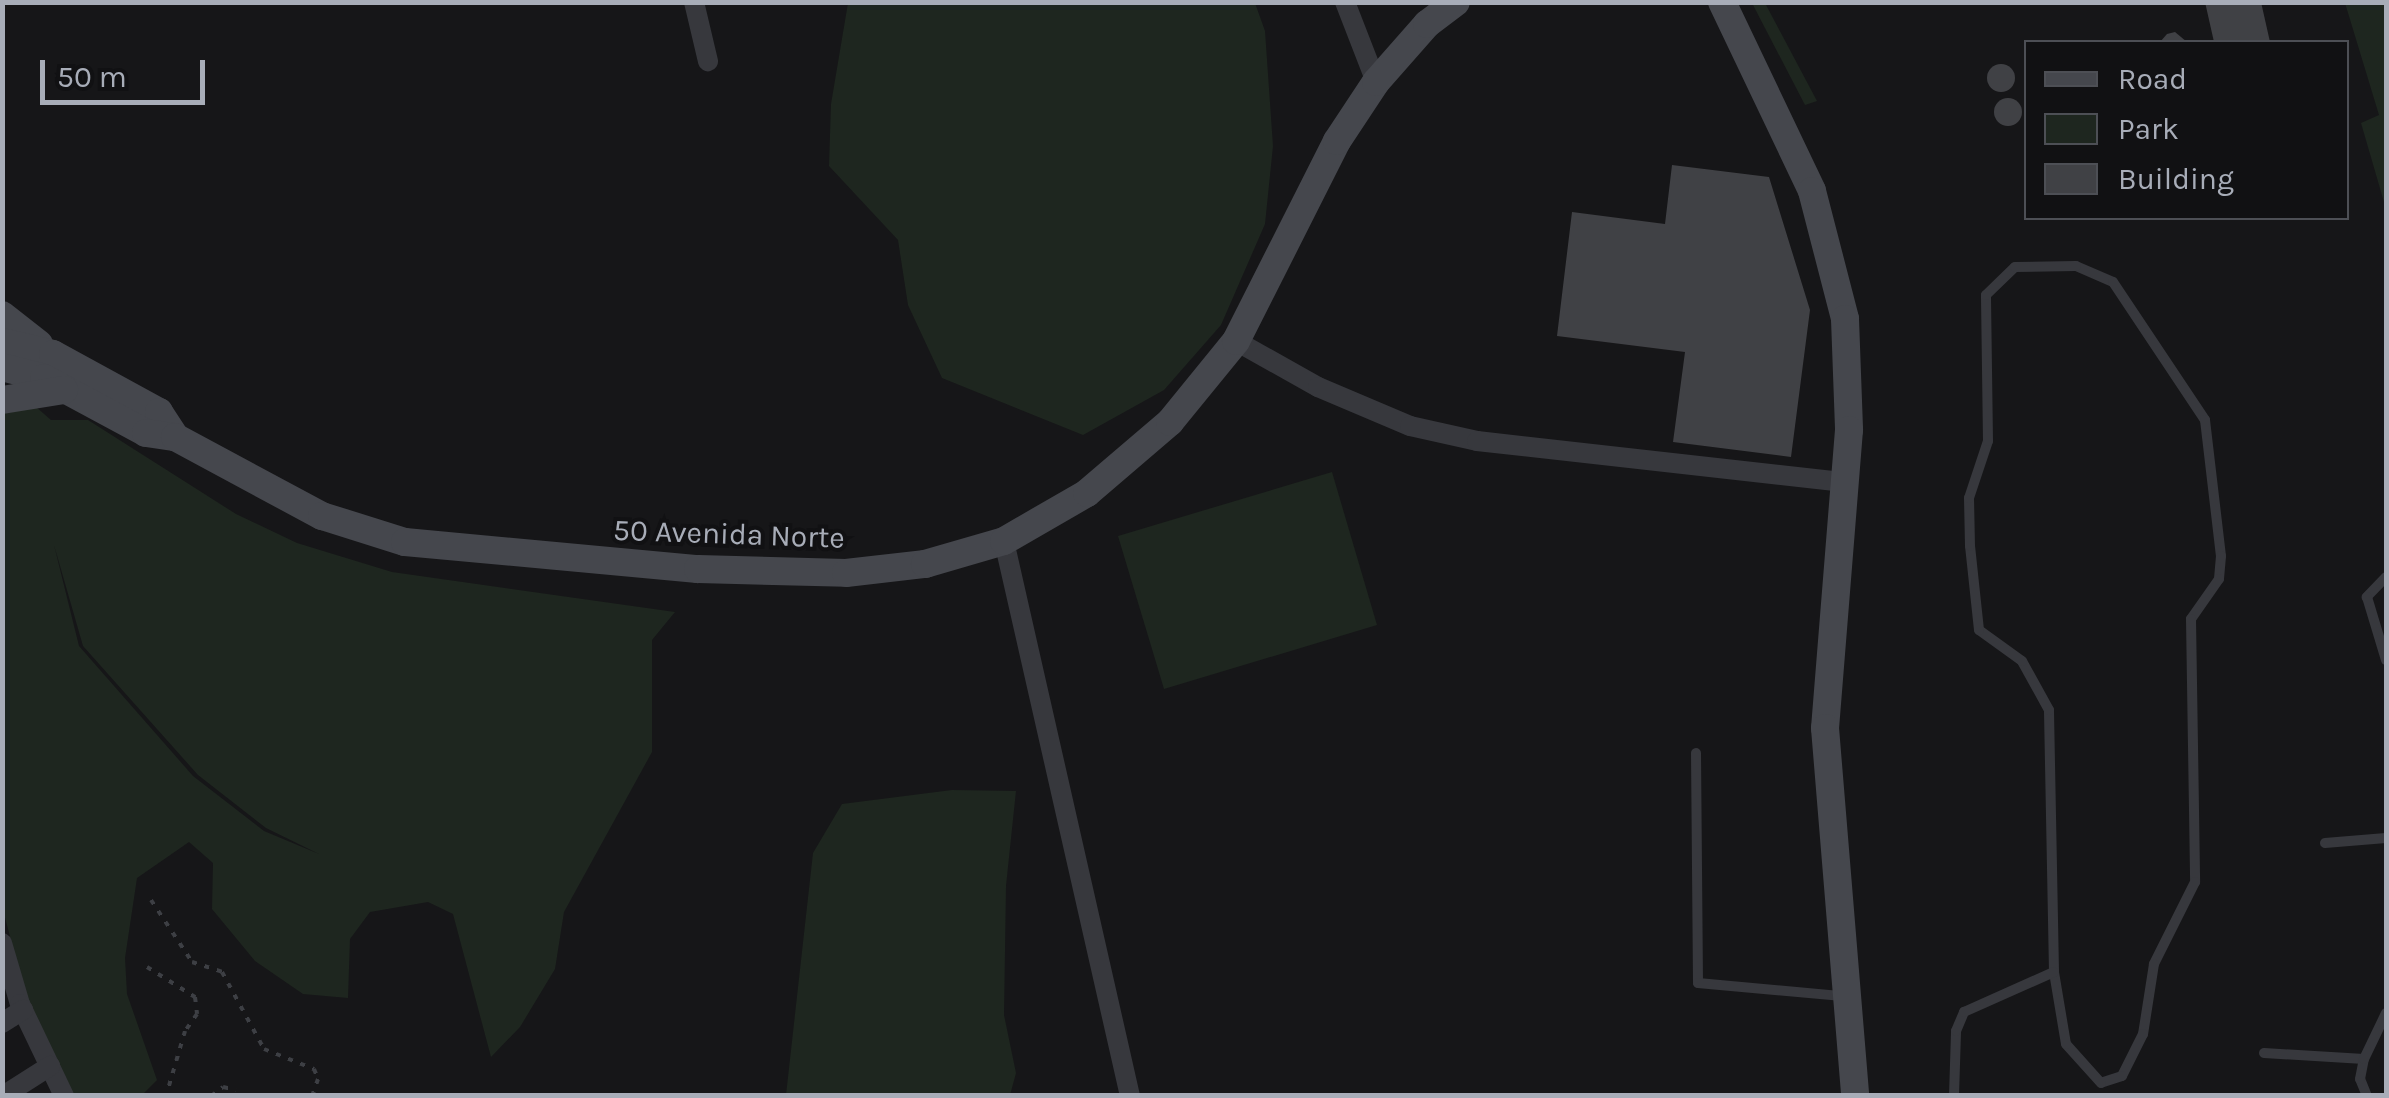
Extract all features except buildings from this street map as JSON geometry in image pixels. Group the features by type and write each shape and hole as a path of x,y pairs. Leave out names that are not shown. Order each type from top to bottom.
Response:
{"street":[{"path":"694,2 708,62"},
{"path":"1344,2 1376,82"},
{"name":"50 Avenida Norte","path":"2,367 67,390 146,434 175,438 322,516 405,542 464,550 846,573 925,564 1004,541 1131,460 1236,341 1337,141 1376,82 1428,24 1456,2"},
{"path":"1722,2 1812,191 1834,272 1850,372 1825,690 1842,996 1855,1096"},
{"path":"2,315 52,354"},
{"path":"1236,341 1318,387 1410,426 1477,440 1842,482"},
{"name":"50 Avenida Norte","path":"2,342 52,354 159,412 175,438"},
{"path":"2,400 67,390"},
{"path":"1004,541 1130,1096"},
{"path":"3,948 23,1010 64,1096"},
{"path":"2,1023 23,1010"},
{"path":"3,1096 50,1066"}],"lane":[{"path":"2076,266 2113,282 2205,420 2221,556 2219,578 2192,619 2194,882 2154,964 2144,1034 2122,1076 2101,1089 2066,1044 2054,972 2049,710 2022,661 1992,644 1975,621 1968,498 1988,442 1986,295 2015,268 2076,266"},
{"path":"2386,577 2368,597 2386,660"},
{"path":"1696,753 1698,983 1842,996"},
{"path":"2325,843 2386,838"},
{"path":"1954,1096 1956,1031 1964,1012 2054,972"},
{"path":"2367,1096 2360,1079 2364,1059 2386,1013"},
{"path":"2264,1053 2364,1059"}],"path":[{"path":"151,900 192,962 222,972 264,1049 314,1070 312,1096"},
{"path":"147,967 194,997 197,1014 185,1030 166,1096"},
{"path":"211,1096 223,1087 236,1090"}],"green space":[{"path":"848,3 1255,3 1265,31 1273,146 1265,224 1221,325 1164,390 1083,435 942,378 908,305 898,240 829,166 831,104"},
{"path":"1752,3 1765,3 1817,101 1805,105"},
{"path":"2345,3 2386,3 2386,209 2361,123 2379,115"},
{"path":"35,406 51,420 88,420 236,514 297,543 392,572 675,612 652,640 652,752 564,912 555,969 520,1027 491,1057 453,914 428,902 370,912 350,939 348,998 303,994 255,961 212,909 213,863 189,842 137,878 125,958 127,994 157,1080 142,1095 68,1095 28,1005 3,910 2,410","holes":["54,545 83,646 198,775 266,828 319,854 264,831 193,776 79,646"]},
{"path":"1332,472 1377,625 1164,689 1118,536"},
{"path":"952,790 1016,791 1006,886 1004,1015 1016,1073 1010,1095 786,1095 813,853 842,804"}]}
